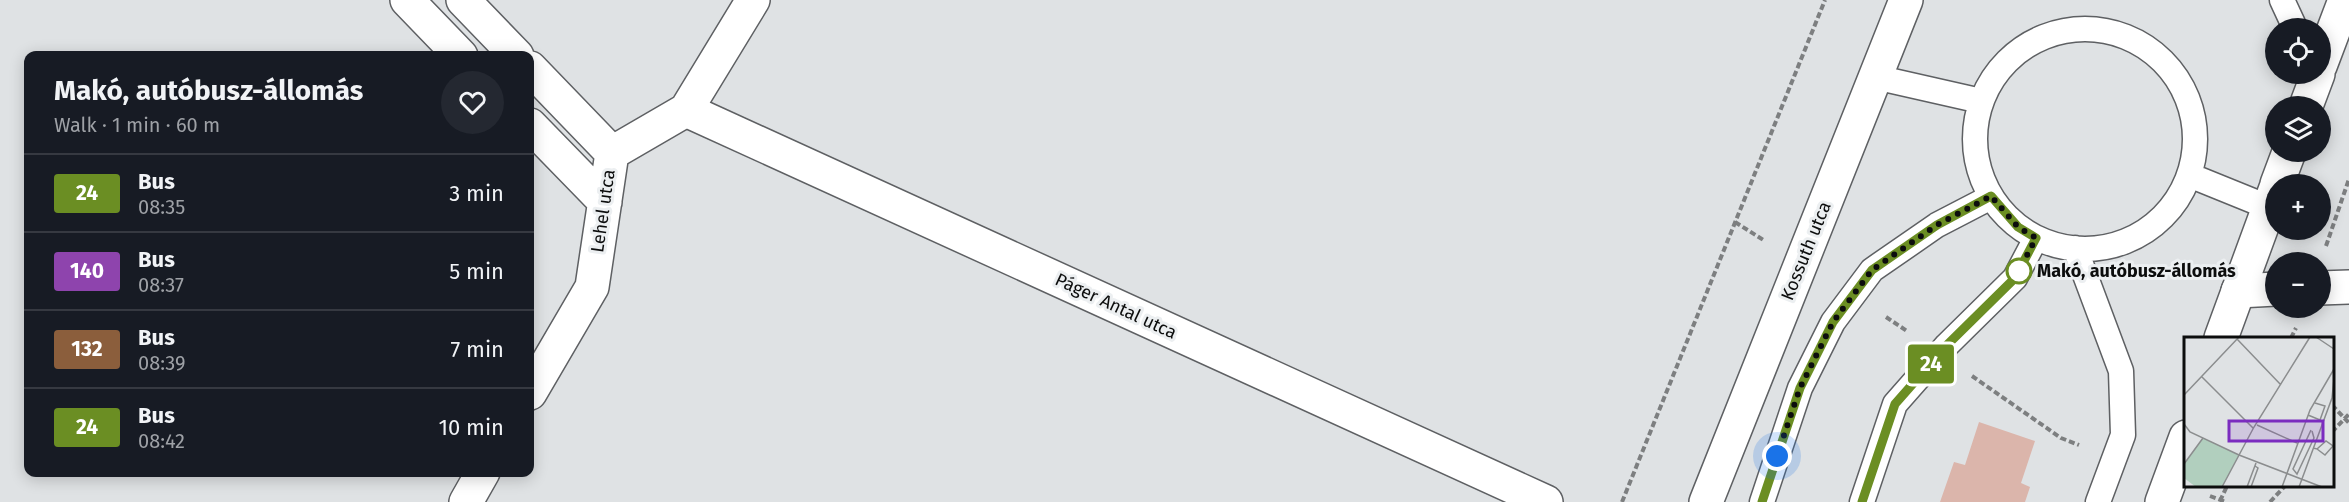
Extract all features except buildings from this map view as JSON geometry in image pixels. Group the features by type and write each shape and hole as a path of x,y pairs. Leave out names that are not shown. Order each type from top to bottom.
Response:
{"street":[{"path":"407,0 456,51"},
{"path":"463,0 512,51"},
{"name":"Lehel utca","path":"534,386 592,286 612,153 686,110 753,0"},
{"name":"Kossuth utca","path":"1706,502 1906,0"},
{"path":"2331,37 2345,0"},
{"path":"534,73 612,153"},
{"name":"Páger Antal utca","path":"686,110 1546,502"},
{"path":"534,129 605,202"},
{"path":"2222,337 2265,218"},
{"path":"2331,288 2349,287"},
{"path":"2238,291 2265,290"},
{"path":"2162,502 2184,442"},
{"path":"466,502 480,477"}],"lane":[{"path":"2282,0 2290,18"},
{"path":"2079,30 2121,36 2144,48 2164,63 2184,92 2190,107 2195,141 2189,175 2172,207 2145,232 2111,246 2093,249 2055,245 2036,238 2018,227 1991,196 1980,174 1975,150 1976,126 1981,102 1993,79 2009,59 2037,40 2054,34 2079,30"},
{"path":"1875,77 1981,102"},
{"path":"2189,175 2265,191"},
{"path":"1762,502 1800,388 1833,322 1872,270 1937,225 1991,196"},
{"path":"1862,502 1895,404 1947,345 2015,278 2036,238"},
{"path":"2074,248 2121,371 2122,435 2098,502"}],"path":[{"path":"1622,502 1825,0"},
{"path":"2324,252 2349,179"},
{"path":"2334,407 2349,423"},
{"path":"2334,430 2349,414"},
{"path":"2226,502 2220,501 2227,487"},
{"path":"2270,502 2284,487"}],"bus line":[{"name":"24","path":"1762,502 1800,388 1833,322 1872,270 1937,225 1991,196 2003,213 2018,227 2036,238 2015,278 1947,345 1895,404 1862,502"}],"place":[{"name":"Makó, autóbusz-állomás","path":"2019,271"}],"route":[{"path":"1777,456 1800,388 1833,322 1872,270 1937,225 1991,196 2003,213 2018,227 2036,238 2015,278 2019,271"}]}
